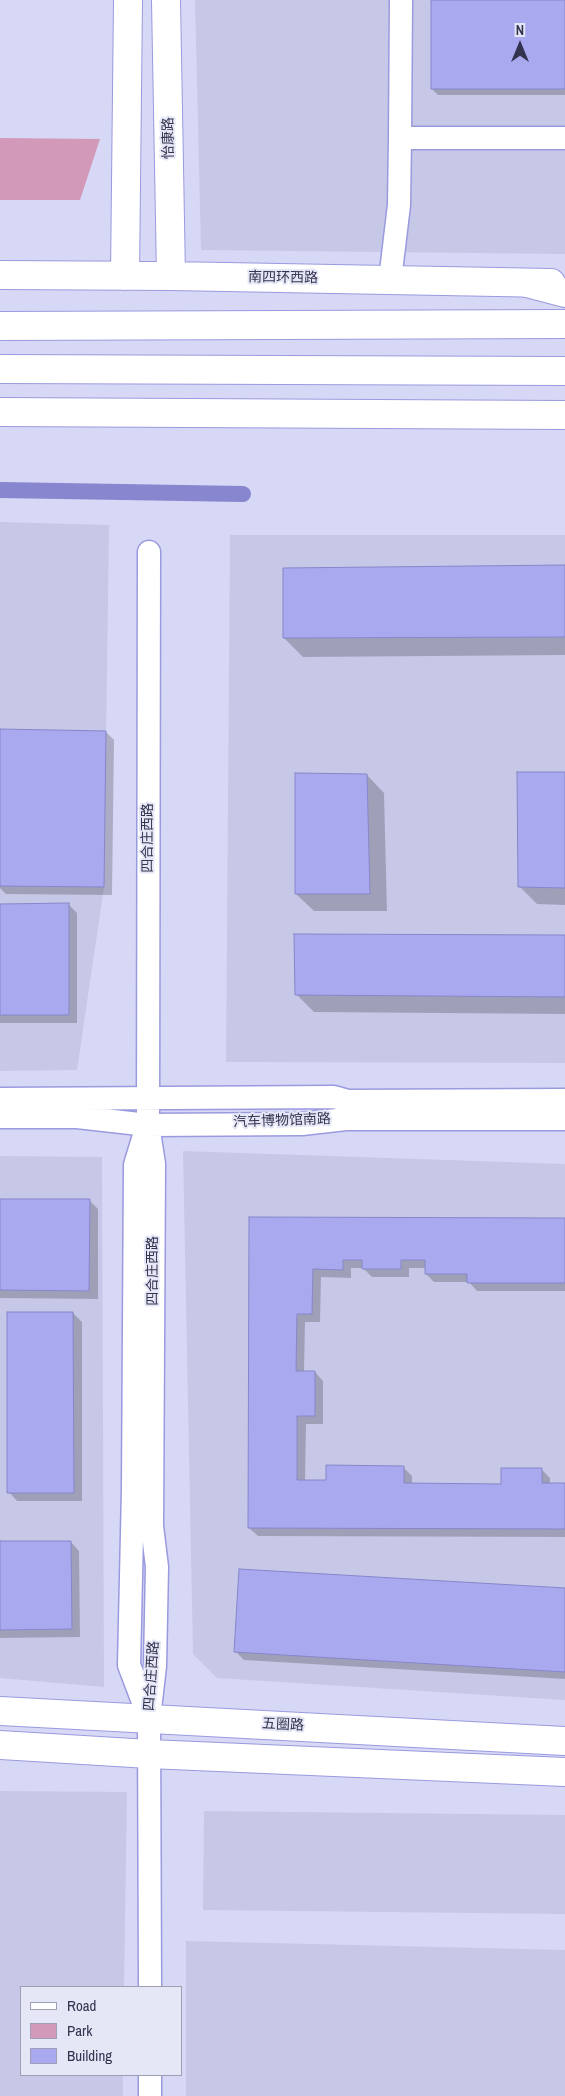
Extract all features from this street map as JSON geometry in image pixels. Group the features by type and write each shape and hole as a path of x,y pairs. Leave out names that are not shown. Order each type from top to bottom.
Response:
{"main road":[{"path":"125,276 128,0"},
{"name":"怡康路","path":"166,0 171,276"},
{"name":"南四环西路","path":"0,275 565,283"},
{"path":"527,283 565,293"},
{"path":"0,326 565,324"},
{"path":"0,369 565,371"},
{"path":"0,387 90,369"},
{"path":"0,412 565,415"},
{"name":"五圈路","path":"0,1711 565,1741"},
{"path":"0,1745 149,1754 565,1772"}],"street":[{"path":"390,280 399,205 402,0"},
{"path":"400,138 565,138"},
{"name":"四合庄西路","path":"149,552 148,1125 154,1164 152,1526 157,1567 155,1666 149,1718 150,1986"},
{"name":"汽车博物馆南路","path":"0,1099 334,1097 348,1101 565,1100"},
{"name":"汽车博物馆南路","path":"0,1117 77,1117 148,1125 302,1124 346,1119 565,1119"},
{"path":"150,2076 150,2096"}],"shaded area":[{"path":"195,0 565,0 565,254 201,250"},
{"path":"0,522 109,525 104,887 77,1070 0,1071"},
{"path":"230,535 565,535 565,1063 226,1062"},
{"path":"183,1151 565,1164 565,1700 217,1678 193,1654"},
{"path":"0,1156 102,1157 104,1687 0,1678"},
{"path":"0,1791 127,1792 124,1986 20,1986 20,2076 123,2076 123,2096 0,2096"},
{"path":"204,1811 565,1815 565,1914 203,1910"},
{"path":"186,1941 565,1950 565,2096 186,2096"}],"green space":[{"path":"0,138 100,139 80,200 0,200"}],"building":[{"path":"431,0 565,0 565,89 431,89"},
{"path":"565,565 565,637 283,638 283,568"},
{"path":"0,729 106,731 104,887 0,886"},
{"path":"517,772 565,772 565,888 518,887"},
{"path":"295,773 367,774 370,894 295,894"},
{"path":"69,903 69,1015 0,1015 0,904"},
{"path":"294,934 565,935 565,997 295,995"},
{"path":"0,1199 90,1199 89,1291 0,1290"},
{"path":"249,1217 565,1218 565,1283 467,1283 467,1274 425,1274 425,1260 401,1260 401,1269 362,1269 362,1260 343,1260 343,1270 313,1269 312,1314 297,1314 296,1371 315,1371 315,1416 297,1416 297,1480 326,1480 326,1465 404,1466 404,1483 501,1484 501,1468 542,1468 542,1483 565,1483 565,1529 248,1528"},
{"path":"7,1312 73,1312 74,1493 7,1493"},
{"path":"0,1541 71,1541 72,1629 0,1630"},
{"path":"239,1569 565,1588 565,1672 234,1652"}],"waterway":[{"path":"0,490 243,494"}]}
